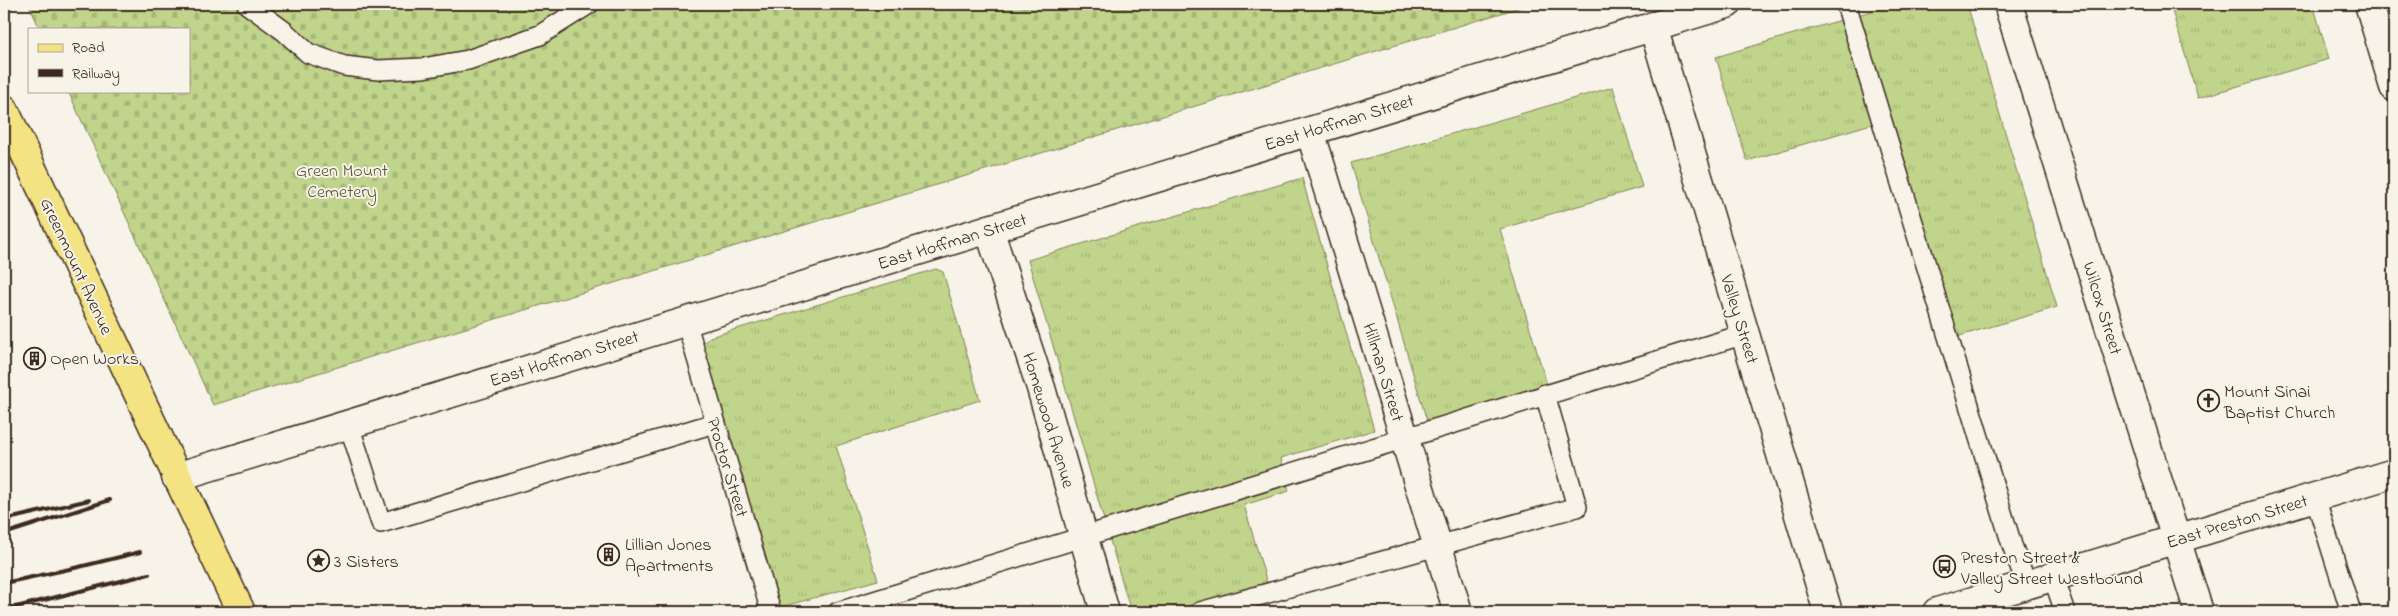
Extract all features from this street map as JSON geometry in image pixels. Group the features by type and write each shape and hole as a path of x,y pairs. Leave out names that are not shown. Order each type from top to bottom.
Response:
{"main road":[{"name":"Greenmount Avenue","path":"4,109 241,612"}],"street":[{"name":"East Hoffman Street","path":"176,477 1727,4"},
{"name":"Wilcox Street","path":"2008,4 2199,612"},
{"path":"2370,4 2394,87"},
{"name":"Valley Street","path":"1653,26 1828,612"},
{"name":"Hillman Street","path":"1310,131 1458,612"},
{"name":"Homewood Avenue","path":"989,229 1041,388 1105,612"},
{"name":"East Preston Street","path":"1937,612 2394,473"}],"lane":[{"path":"247,4 308,53 344,66 378,70 423,68 468,60 540,35 589,4"},
{"path":"1846,4 2027,585"},
{"name":"Proctor Street","path":"686,321 771,612"},
{"path":"838,612 1083,535 1745,334"},
{"path":"1200,612 1577,507 1545,394"},
{"path":"349,425 381,522 715,423"},
{"path":"2315,497 2351,612"},
{"path":"2053,577 2065,612"}],"green space":[{"name":"Green Mount Cemetery","path":"1531,4 213,405 68,92 190,92 190,28 40,28 29,5"},
{"path":"1895,4 1967,4 2057,307 1953,338 1888,119 1747,161 1716,57"},
{"path":"2170,4 2313,4 2329,59 2198,98"},
{"path":"1613,87 1642,187 1500,229 1547,385 1427,421 1351,163"},
{"path":"1302,178 1374,430 1281,458 1289,491 1244,505 1267,583 1166,612 1131,612 1028,260"},
{"path":"936,269 943,272 980,400 836,446 878,580 781,607 700,352 703,343 710,337"}],"railway":[{"path":"4,520 89,500"},
{"path":"4,534 110,500"},
{"path":"4,583 140,552"},
{"path":"4,610 149,574"}],"place":[{"name":"Open Works","path":"34,358"},
{"name":"Mount Sinai Baptist Church","path":"2208,401"},
{"name":"Lillian Jones Apartments","path":"609,554"},
{"name":"3 Sisters","path":"318,561"},
{"name":"Preston Street & Valley Street Westbound","path":"1945,567"}]}
